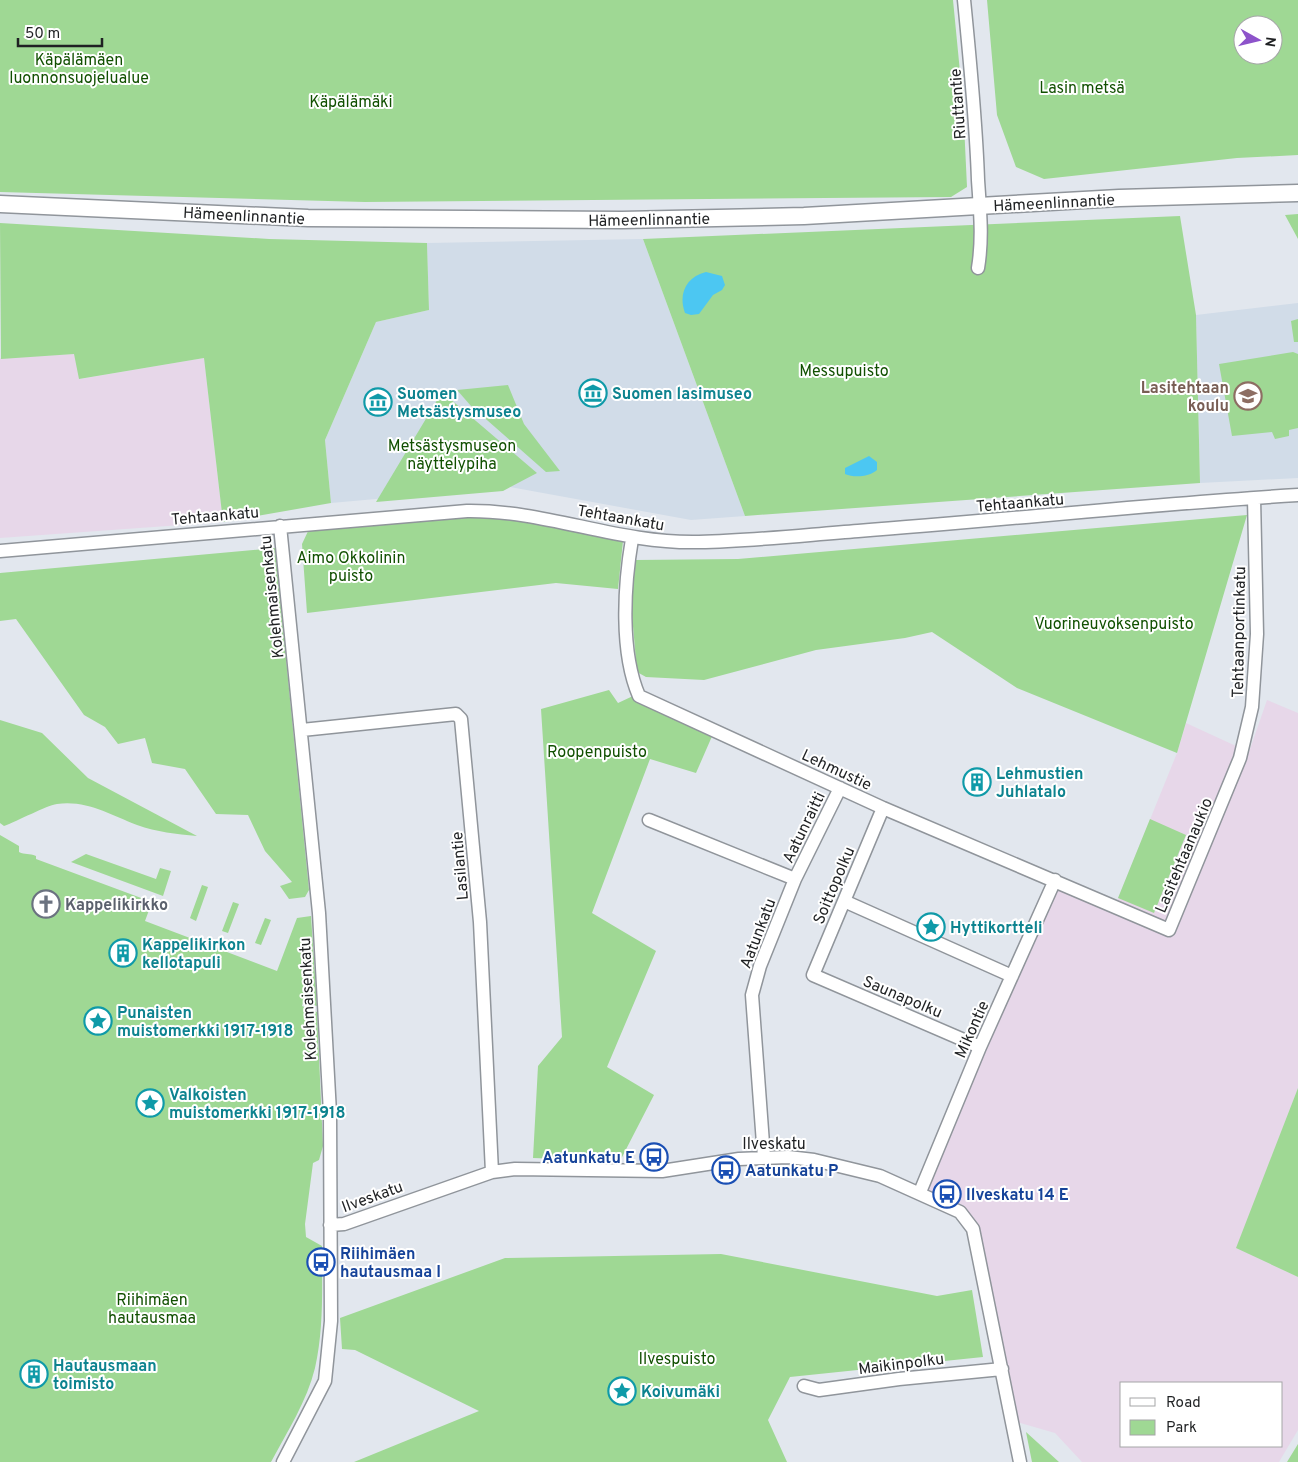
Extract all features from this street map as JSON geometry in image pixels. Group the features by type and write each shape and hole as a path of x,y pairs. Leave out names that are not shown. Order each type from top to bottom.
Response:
{"main road":[{"name":"Hämeenlinnantie","path":"0,204 308,218 622,220 804,216 1119,198 1298,193"}],"street":[{"name":"Riuttantie","path":"964,0 976,111 982,244 978,268"},
{"name":"Tehtaankatu","path":"0,551 404,515 489,511 547,518 632,539 700,542 1030,518 1298,495"},
{"name":"Tehtaanportinkatu","path":"1226,792 1246,736 1254,693 1257,604 1254,498"},
{"name":"Kolehmaisenkatu","path":"280,526 302,730 322,968 330,1113 332,1321 328,1370 321,1392 283,1462"},
{"name":"Lehmustie","path":"632,539 628,576 627,630 632,679 639,696 883,808 1169,930"},
{"name":"Lasilantie","path":"302,730 456,714 462,719 480,922 492,1172"},
{"name":"Aatunraitti","path":"795,879 840,788"},
{"name":"Lasitehtaanaukio","path":"1169,930 1226,792"},
{"name":"Soittopolku","path":"813,975 883,808"},
{"path":"649,820 795,879"},
{"name":"Aatunkatu","path":"764,1157 752,996 760,966 795,879"},
{"name":"Mikontie","path":"920,1192 980,1047 1055,880"},
{"path":"844,901 1012,976"},
{"name":"Saunapolku","path":"813,975 980,1047"},
{"name":"Ilveskatu","path":"330,1225 344,1224 492,1172 515,1169 662,1171 764,1157 814,1160 880,1176 920,1192 960,1212 973,1229 1020,1462"},
{"name":"Maikinpolku","path":"804,1386 819,1390 908,1378 1002,1369"}],"shaded area":[{"path":"643,239 745,516 691,520 510,487 331,503 325,440 376,322 429,310 427,243"},
{"name":"Lasitehtaan koulu","path":"1298,303 1298,478 1200,483 1196,315"},
{"path":"74,354 80,379 204,358 223,522 0,538 0,358"},
{"path":"1267,700 1298,713 1298,1088 1237,1248 1298,1277 1298,1430 1279,1462 1082,1462 1055,1433 1013,1421 968,1221 920,1192 1055,880 1115,906 1177,753 1186,723 1249,752"}],"green space":[{"name":"Käpälämäki","path":"0,0 953,0 963,103 967,187 951,197 365,202 0,192"},
{"name":"Lasin metsä","path":"987,0 1298,0 1298,155 1237,158 1044,179 1016,167 997,115"},
{"path":"1298,214 1298,239 1285,215"},
{"name":"Messupuisto","path":"1180,216 1196,315 1200,483 745,516 643,239"},
{"path":"0,223 269,239 427,243 429,310 376,322 325,440 331,503 223,522 204,358 79,379 74,354 1,359"},
{"path":"1298,319 1298,342 1294,342 1291,321"},
{"path":"1293,352 1298,354 1298,428 1289,430 1289,436 1275,439 1272,432 1232,436 1219,364"},
{"path":"508,385 524,424 560,471 546,472 471,406 457,390"},
{"name":"Metsästysmuseon näyttelypiha","path":"442,392 537,473 503,491 376,502"},
{"name":"Aimo Okkolinin puisto","path":"487,515 546,522 623,541 618,589 556,583 307,613 302,544 310,527"},
{"name":"Vuorineuvoksenpuisto","path":"1247,515 1177,753 1017,688 932,632 905,638 816,650 704,680 646,677 637,672 631,603 635,560 738,559"},
{"path":"275,548 309,890 305,897 289,899 280,886 292,882 265,851 248,815 216,814 185,769 152,763 145,738 118,744 105,727 84,715 16,619 0,621 0,573"},
{"name":"Roopenpuisto","path":"609,690 618,703 633,696 713,734 696,773 650,759 592,913 656,951 607,1067 654,1095 620,1161 533,1158 538,1066 562,1037 541,709"},
{"path":"0,720 42,733 88,778 197,836 152,829 137,825 99,809 68,803 52,805 4,826 0,823"},
{"path":"1150,819 1186,835 1154,913 1118,898"},
{"name":"Riihimäen hautausmaa","path":"0,835 19,846 19,852 36,856 36,859 152,902 145,921 277,971 297,918 311,916 317,1006 303,1002 302,1006 317,1012 323,1146 319,1160 313,1163 305,1224 306,1237 322,1246 321,1323 315,1368 307,1392 271,1462 0,1462"},
{"path":"86,854 156,879 160,868 171,871 163,896 71,862"},
{"path":"202,885 208,887 196,921 190,918"},
{"path":"233,902 239,904 228,933 222,931"},
{"path":"265,918 271,920 261,945 255,943"},
{"path":"1298,1088 1298,1277 1236,1248"},
{"name":"Ilvespuisto","path":"721,1254 937,1296 972,1290 983,1357 790,1377 768,1420 787,1462 354,1462 479,1411 355,1350 342,1349 340,1318 505,1258"},
{"path":"1026,1432 1059,1462 1032,1462"},
{"path":"1298,1444 1298,1462 1287,1462"}],"water":[{"path":"706,272 722,276 725,285 722,290 713,295 699,314 691,315 685,313 683,293 685,287 693,278"},
{"path":"869,456 877,462 877,470 861,476 845,474 845,468"}],"place":[{"name":"Suomen lasimuseo","path":"593,393"},
{"name":"Lasitehtaan koulu","path":"1248,396"},
{"name":"Suomen Metsästysmuseo","path":"378,402"},
{"name":"Lehmustien Juhlatalo","path":"977,782"},
{"name":"Kappelikirkko","path":"46,904"},
{"name":"Hyttikortteli","path":"931,927"},
{"name":"Kappelikirkon kellotapuli","path":"123,953"},
{"name":"Punaisten muistomerkki 1917-1918","path":"98,1021"},
{"name":"Valkoisten muistomerkki 1917-1918","path":"150,1103"},
{"name":"Aatunkatu E","path":"654,1157"},
{"name":"Aatunkatu P","path":"726,1170"},
{"name":"Ilveskatu 14 E","path":"947,1194"},
{"name":"Riihimäen hautausmaa I","path":"321,1262"},
{"name":"Hautausmaan toimisto","path":"34,1374"},
{"name":"Koivumäki","path":"622,1391"}],"park label":[{"name":"Käpälämäen luonnonsuojelualue","path":"79,68"}]}
